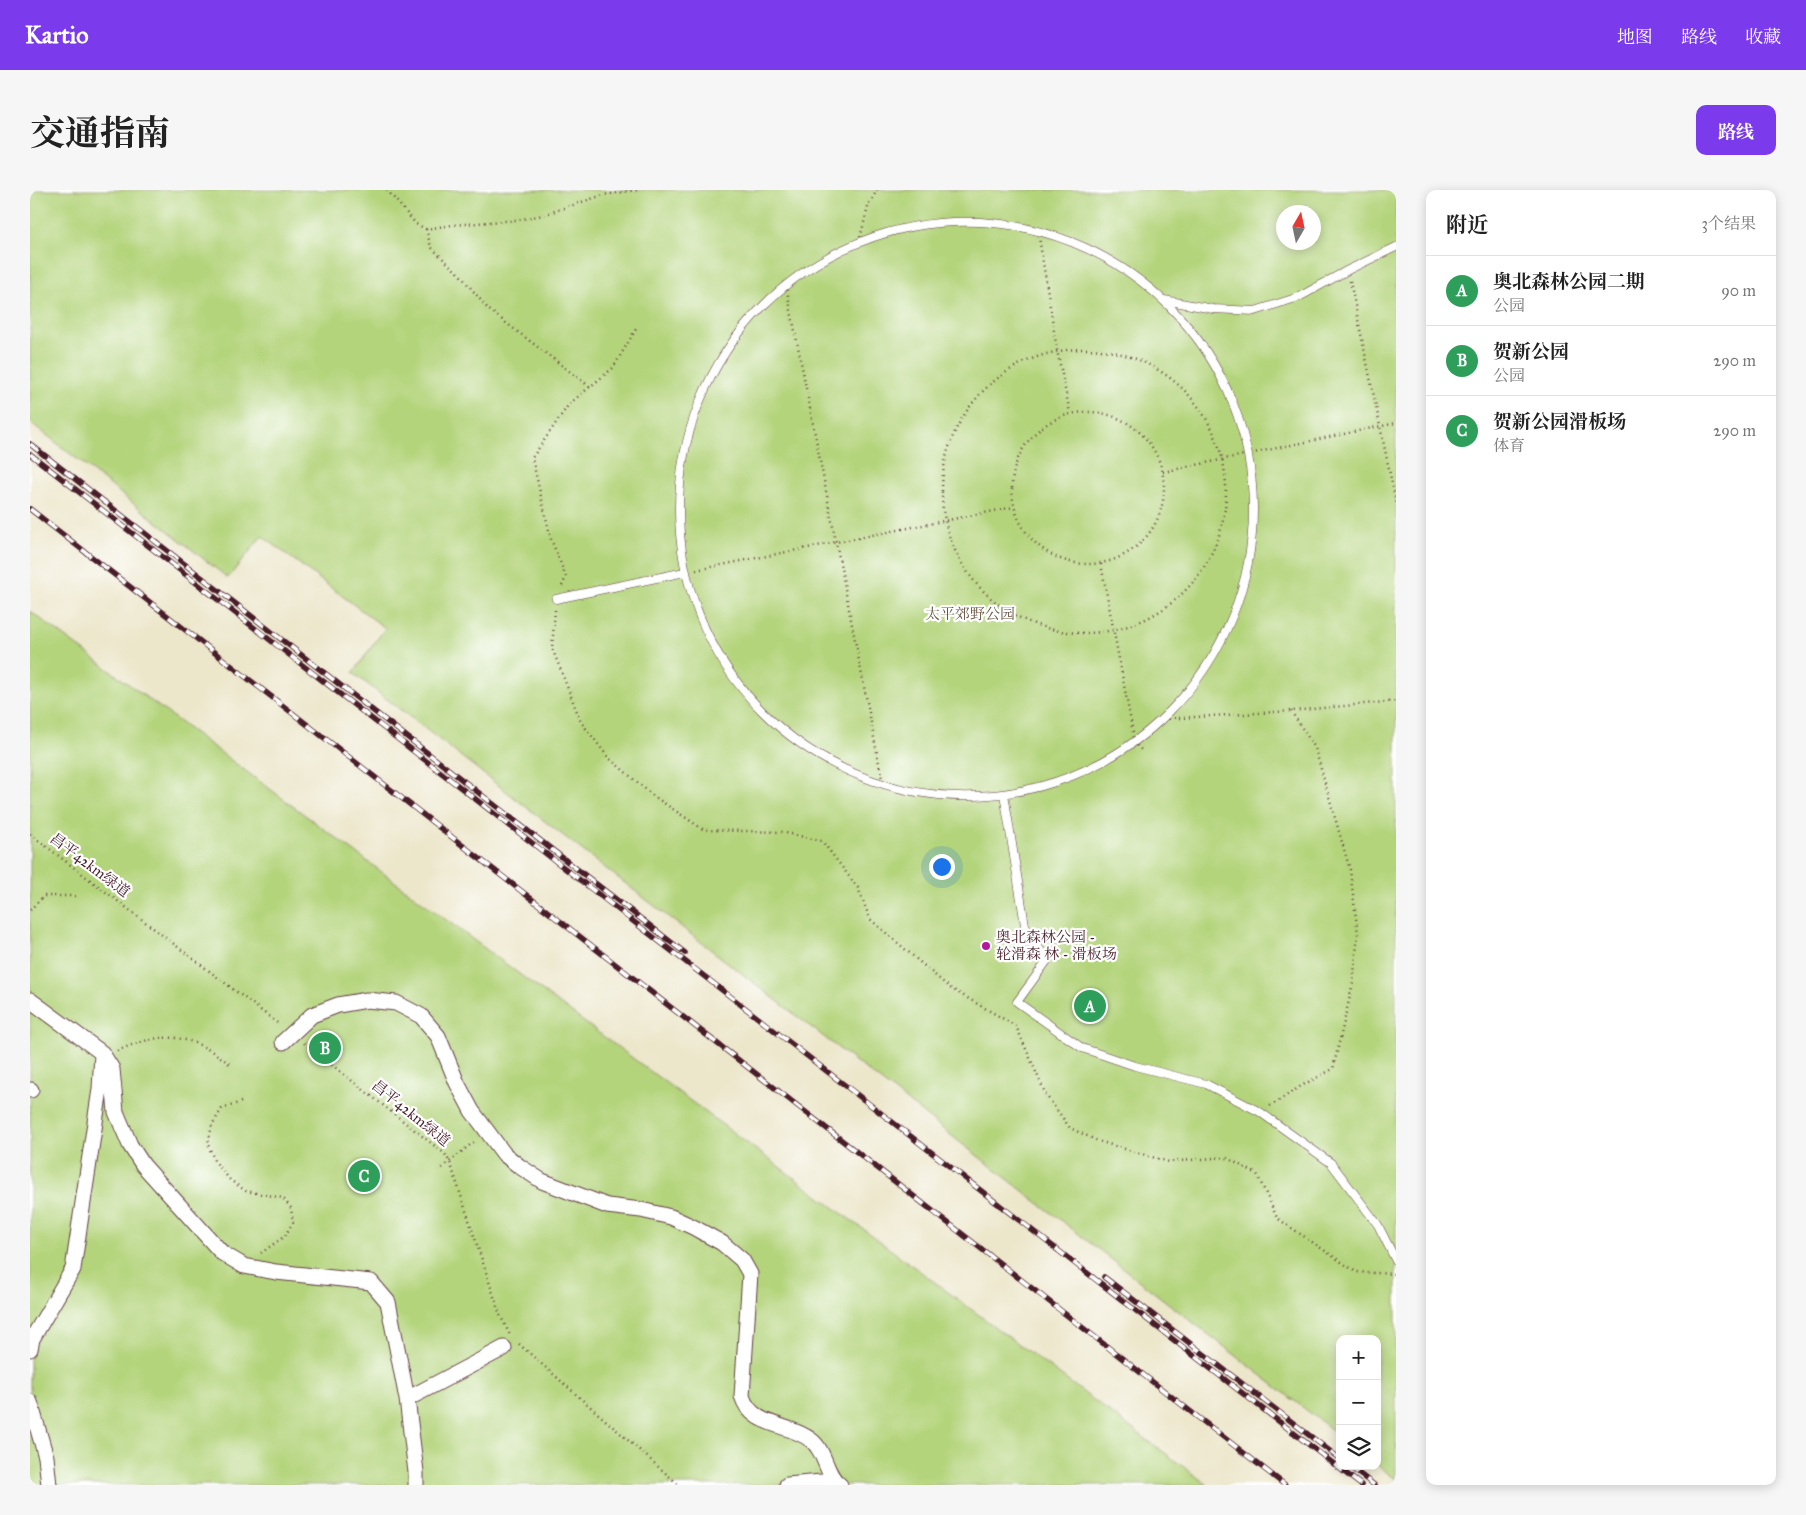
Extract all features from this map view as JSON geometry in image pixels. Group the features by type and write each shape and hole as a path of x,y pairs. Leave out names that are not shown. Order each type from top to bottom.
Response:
{"street":[{"path":"30,1000 102,1053 112,1069 116,1112 130,1146 143,1166 222,1253 244,1266 276,1272 371,1282 388,1302 406,1399 416,1472 416,1485"},
{"path":"287,1038 312,1015 338,1004 367,1000 396,1003 421,1016 438,1036 464,1097 472,1111 504,1154 519,1166 542,1181 606,1206 641,1210 672,1217 722,1243 742,1260 750,1274 742,1396 745,1407 758,1418 798,1432 813,1441 837,1483 787,1485"},
{"path":"30,1349 32,1339 73,1269 100,1089 102,1053"},
{"path":"406,1399 511,1343"},
{"path":"30,1402 46,1457 49,1485"}],"lane":[{"path":"978,222 1038,231 1105,257 1164,300 1203,345 1232,397 1250,454 1255,527 1241,598 1210,664 1164,719 1135,743 1073,777 1004,794 964,797 931,794 882,784 827,761 777,726 736,682 705,630 685,572 678,509 685,445 706,385 740,331 786,285 821,261 859,242 917,226 978,222"},
{"path":"1164,300 1214,309 1255,311 1299,297 1348,270 1396,247"},
{"path":"556,599 685,572"},
{"path":"1004,794 1025,925 1047,961 1017,1002 1082,1048 1135,1066 1206,1084 1260,1112 1331,1163 1378,1225 1396,1261"}],"path":[{"path":"387,190 416,224 426,229 543,215 603,195 637,190"},
{"path":"859,242 868,207 877,190"},
{"path":"426,229 431,247 461,276 488,308 590,387"},
{"path":"1038,231 1057,350 1070,414"},
{"path":"1348,270 1396,503"},
{"path":"786,285 882,784"},
{"path":"636,329 613,368 569,404 532,458 551,539 566,577 556,599 552,648 581,722 608,757 652,795 704,830 782,832 822,841 858,888 870,919 950,988 1016,1026 1046,1095 1070,1128 1098,1141 1169,1162 1225,1157 1257,1174 1277,1218 1332,1256 1356,1272 1396,1274"},
{"path":"1057,350 1112,350 1163,371 1202,410 1224,460 1226,516 1205,569 1166,609 1114,631 1069,633 1026,622 988,598 960,564 944,522 942,465 964,412 1004,372 1057,350"},
{"path":"1100,412 1129,423 1151,444 1163,472 1164,497 1158,521 1144,541 1124,556 1101,564 1072,563 1046,552 1026,533 1014,507 1012,477 1022,449 1042,426 1070,414 1100,412"},
{"path":"1163,472 1396,423"},
{"path":"685,572 1014,507"},
{"path":"1101,564 1135,743 1142,751"},
{"path":"1164,719 1291,711 1396,701"},
{"path":"1260,1112 1333,1069 1353,983 1358,934 1350,870 1315,748 1291,711"},
{"name":"昌平42km绿道","path":"30,834 287,1038 445,1154 450,1162 511,1343 680,1485"},
{"path":"30,910 44,896 76,896"},
{"path":"102,1053 110,1054 138,1041 164,1036 193,1041 217,1054 231,1065"},
{"path":"241,1102 222,1109 212,1125 208,1144 214,1160 230,1180 246,1191 283,1198 291,1208 293,1222 285,1236 244,1266"},
{"path":"442,1168 487,1131"}],"green space":[{"name":"太平郊野公园","path":"30,190 1396,190 1396,1479 1381,1468 1381,1335 1336,1335 1336,1433 353,673 385,628 262,536 228,578 30,422"},
{"path":"30,611 1208,1485 30,1485"}],"railway":[{"path":"30,444 685,953"},
{"path":"30,454 1361,1485"},
{"path":"30,509 1285,1485"},
{"path":"1104,1277 1336,1456"},
{"path":"1354,1470 1374,1485"}],"place":[{"name":"奥北森林公园 - 轮滑森 林 - 滑板场","path":"986,946"},
{"name":"奥北森林公园二期","path":"1090,1006"},
{"name":"贺新公园","path":"325,1048"},
{"name":"贺新公园滑板场","path":"364,1176"}]}
